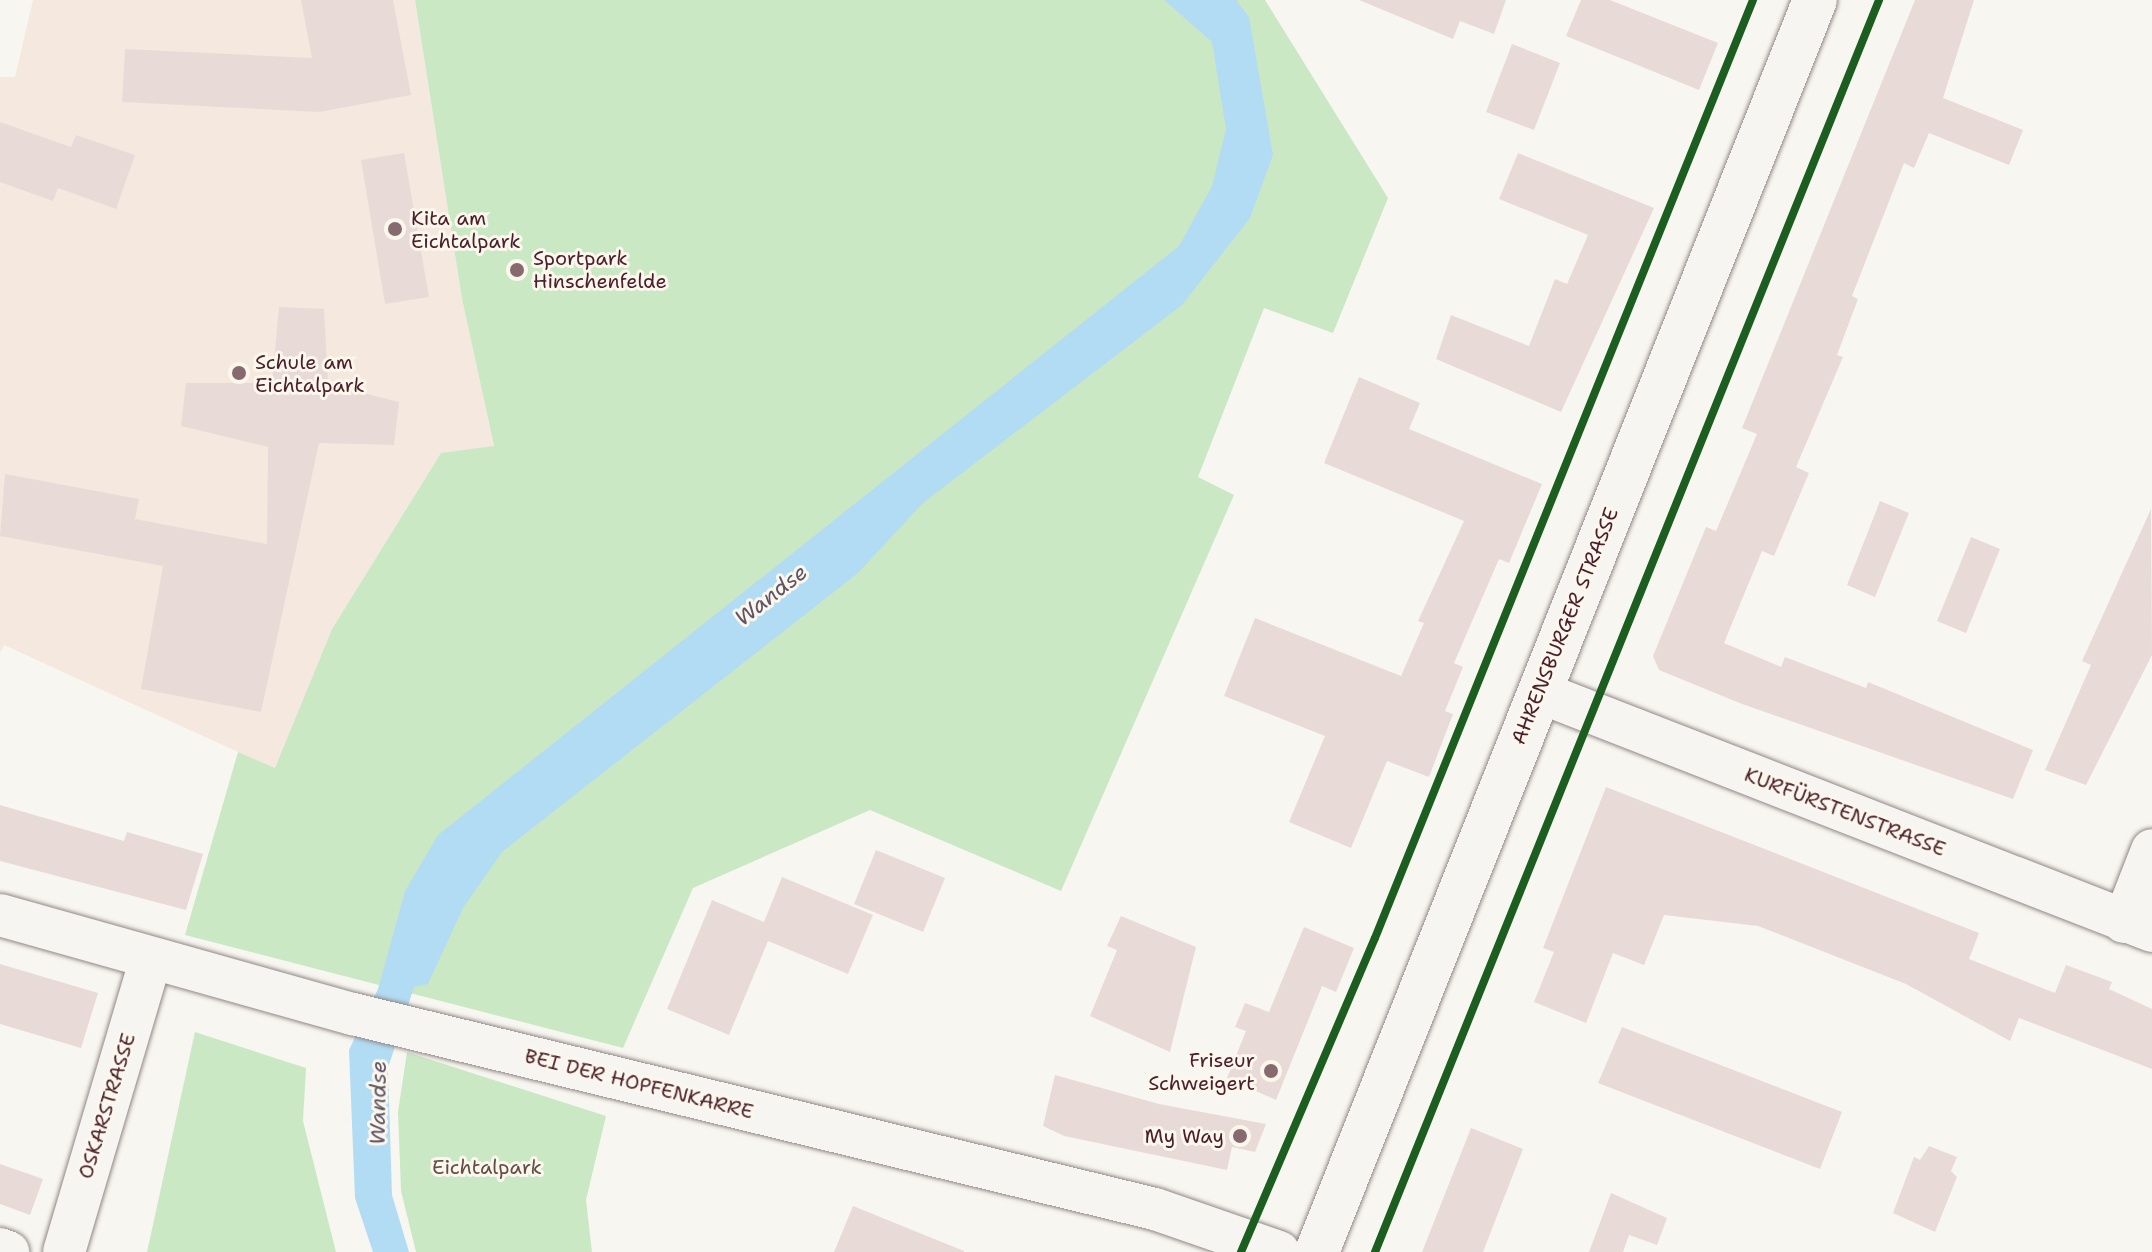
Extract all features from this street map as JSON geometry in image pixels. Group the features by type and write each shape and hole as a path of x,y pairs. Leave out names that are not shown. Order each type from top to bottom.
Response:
{"main road":[{"name":"AHRENSBURGER STRASSE","path":"1317,1252 1815,0"}],"street":[{"name":"KURFÜRSTENSTRASSE","path":"1539,692 2138,927"},
{"path":"2138,927 2152,850"},
{"name":"BEI DER HOPFENKARRE","path":"0,915 353,1014 1155,1209 1279,1252"},
{"name":"OSKARSTRASSE","path":"64,1252 151,959"},
{"path":"0,1249 8,1252"}],"shaded area":[{"name":"Schule am Eichtalpark","path":"33,0 415,0 462,299 494,447 441,453 332,629 275,769 4,645 0,653 0,77 15,77"}],"green space":[{"path":"415,0 1265,0 1388,198 1333,333 1264,308 1198,477 1234,495 1061,891 870,810 693,888 623,1048 185,935 238,752 275,768 332,629 441,453 494,446 462,299"},
{"path":"195,1032 306,1068 303,1121 336,1252 147,1252"},
{"name":"Eichtalpark","path":"407,1052 606,1116 586,1200 592,1252 416,1252 401,1191 398,1112"}],"water":[{"name":"Wandse","path":"1164,0 1236,0 1249,17 1273,155 1250,218 1182,305 923,503 858,573 502,852 463,908 428,984 414,987 388,1068 392,1195 409,1252 373,1252 355,1198 349,1050 378,989 405,891 438,835 1179,246 1212,186 1226,129 1212,42"}],"building":[{"path":"301,0 393,0 411,95 319,112 122,102 125,49 312,58"},
{"path":"1359,0 1506,0 1494,34 1460,21 1453,39"},
{"path":"1581,0 1610,0 1718,43 1699,90 1566,36"},
{"path":"1915,0 1974,0 1943,98 2023,130 2009,165 1929,133 1914,168 1904,163 1852,296 1858,299 1837,355 1843,357 1796,467 1809,473 1774,556 1762,551 1724,643 1781,667 1785,657 1866,688 1868,682 2033,750 2013,799 1742,704 1659,670 1653,656 1706,527 1716,531 1757,434 1742,428"},
{"path":"1512,44 1560,63 1534,130 1486,112"},
{"path":"0,122 71,147 76,135 135,155 116,209 58,188 53,201 0,182"},
{"name":"Kita am Eichtalpark","path":"404,153 429,297 385,304 361,160"},
{"path":"1518,153 1654,208 1561,412 1436,359 1451,315 1529,346 1555,279 1567,284 1588,235 1499,199"},
{"path":"279,307 324,309 328,384 399,402 394,445 319,443 261,712 141,689 163,566 0,536 5,474 139,499 135,519 267,544 268,447 181,426 186,383 272,383"},
{"path":"1359,377 1420,403 1409,429 1542,484 1509,563 1499,559 1454,663 1463,667 1445,711 1453,714 1429,777 1387,761 1351,848 1289,822 1325,736 1224,696 1255,618 1401,676 1424,623 1418,621 1464,521 1324,463"},
{"path":"1880,501 1909,513 1875,597 1847,585"},
{"path":"2151,509 2152,655 2086,785 2045,770 2091,665 2082,661"},
{"path":"1971,537 2000,549 1966,633 1937,621"},
{"path":"1606,787 1979,933 1969,959 2055,993 2066,965 2112,982 2109,989 2152,1009 2152,1069 2019,1018 2010,1041 1906,984 1758,926 1664,915 1644,965 1613,953 1586,1023 1534,1002 1554,952 1543,948"},
{"path":"0,805 124,841 127,832 203,854 186,910 0,861"},
{"path":"876,850 945,878 923,932 854,904"},
{"path":"782,877 873,915 848,974 768,941 729,1035 667,1009 712,900 764,922"},
{"path":"1121,916 1196,947 1170,1052 1090,1016 1117,950 1107,946"},
{"path":"1304,927 1354,948 1336,992 1322,986 1276,1100 1227,1078 1246,1031 1235,1027 1245,1003 1269,1012"},
{"path":"0,964 98,993 81,1048 0,1024"},
{"path":"1622,1027 1842,1112 1820,1169 1598,1083"},
{"path":"1055,1075 1159,1104 1266,1124 1255,1152 1232,1147 1227,1170 1064,1136 1043,1126"},
{"path":"1471,1128 1523,1149 1483,1252 1422,1252"},
{"path":"1929,1146 1957,1157 1951,1171 1957,1177 1935,1232 1893,1213 1914,1157 1920,1160"},
{"path":"0,1164 43,1179 30,1215 0,1204"},
{"path":"1611,1193 1667,1218 1657,1245 1629,1235 1623,1252 1589,1252"},
{"path":"853,1206 964,1251 964,1252 834,1252"}],"cycle path":[{"path":"1241,1252 1375,938 1753,0"},
{"path":"1375,1252 1879,0"}],"place":[{"name":"Kita am Eichtalpark","path":"395,229"},
{"name":"Sportpark Hinschenfelde","path":"517,270"},
{"name":"Schule am Eichtalpark","path":"239,373"},
{"name":"Friseur Schweigert","path":"1271,1071"},
{"name":"My Way","path":"1240,1136"}]}
